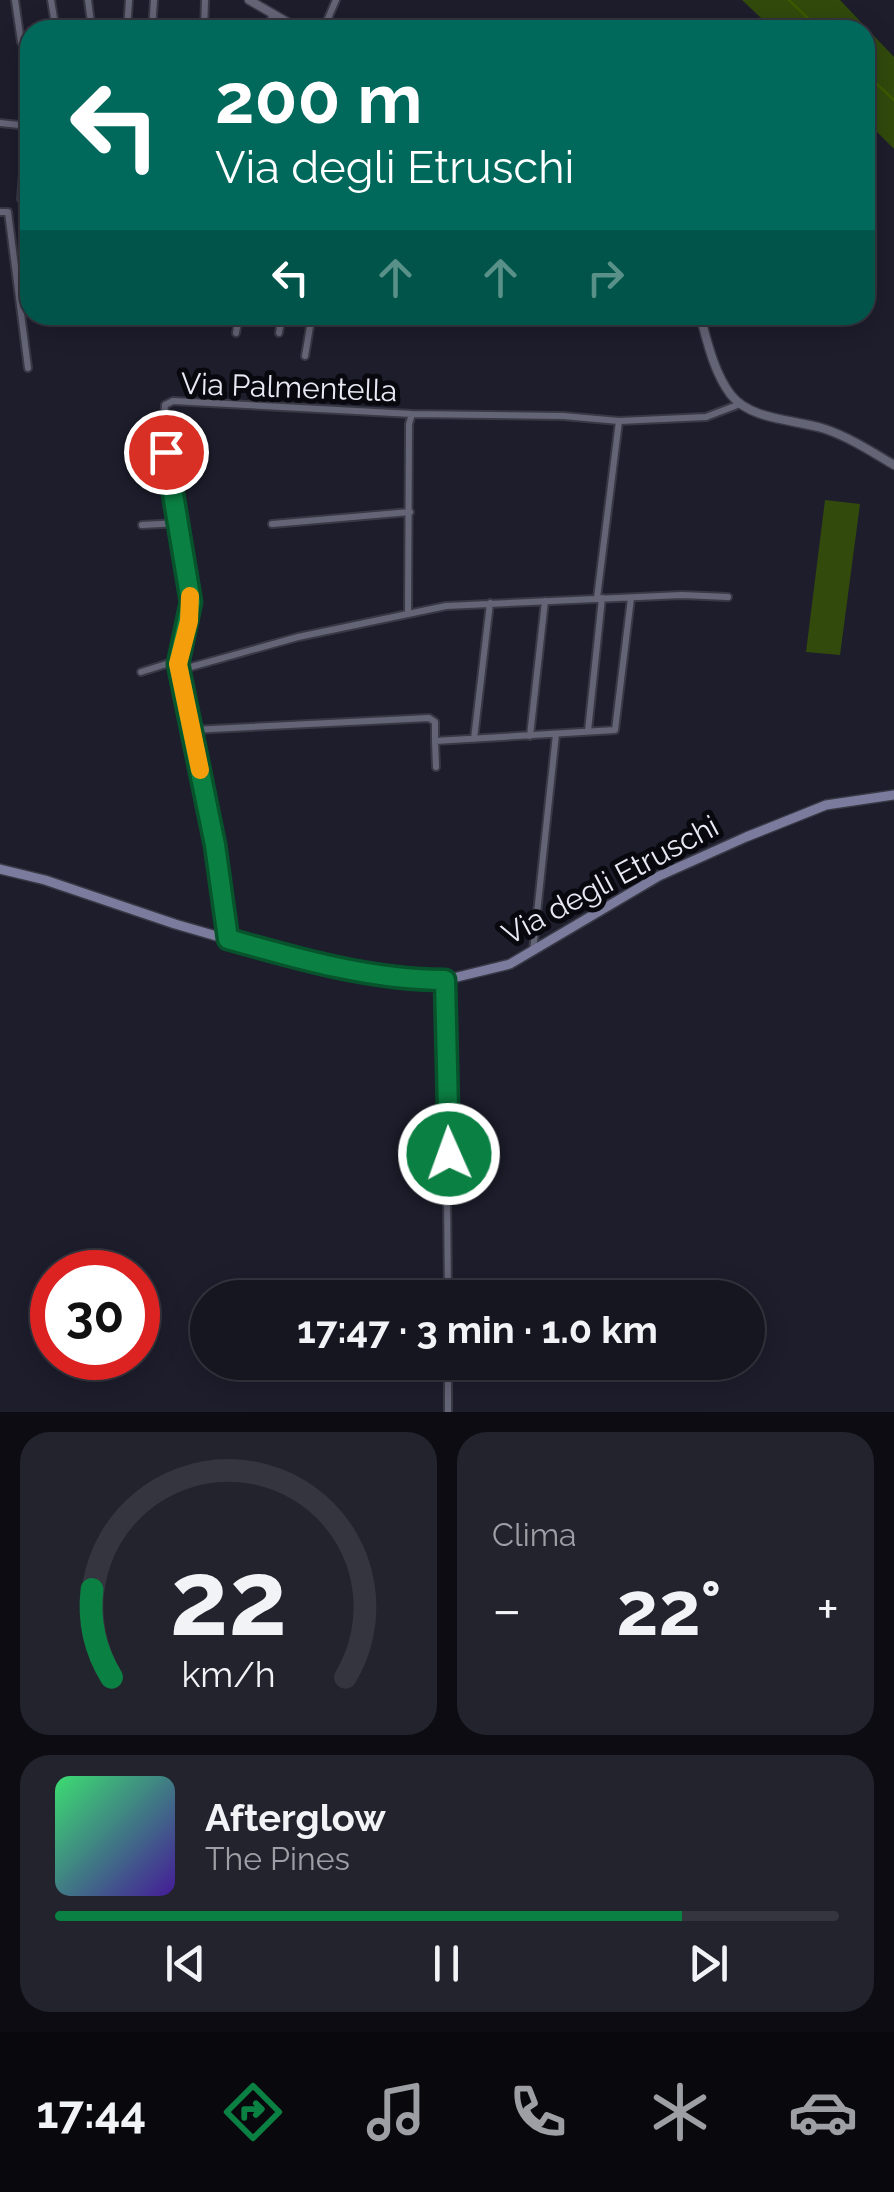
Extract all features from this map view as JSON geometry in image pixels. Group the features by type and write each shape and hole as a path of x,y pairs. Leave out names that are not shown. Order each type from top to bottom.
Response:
{"main road":[{"name":"Via degli Etruschi","path":"0,869 323,964 445,980 510,964 659,876 746,836 826,805 894,795"}],"street":[{"path":"15,0 20,35"},
{"path":"249,0 263,4 282,20"},
{"path":"271,20 272,15"},
{"path":"0,212 8,212 20,306"},
{"path":"22,325 28,368"},
{"path":"236,333 237,325"},
{"path":"279,333 280,325"},
{"path":"305,356 310,325"},
{"path":"703,325 722,378 740,404 756,413 826,430 894,465"},
{"name":"Via Palmentella","path":"228,939 215,845 180,670 191,602 163,431 163,409 168,402 412,414 548,415 619,421 706,417 740,404"},
{"name":"Via Palmentella","path":"408,614 412,414"},
{"path":"588,731 619,421"},
{"path":"272,524 410,512"},
{"path":"142,525 179,523"},
{"path":"180,670 298,637 446,606 711,594 728,597"},
{"path":"435,741 616,728 631,598"},
{"path":"530,736 545,601"},
{"path":"474,739 490,603"},
{"path":"141,672 179,660"},
{"path":"192,730 429,718 435,722 436,767"},
{"path":"533,951 556,734"},
{"path":"445,980 448,1280"},
{"path":"448,1380 448,1412"}],"green space":[{"path":"742,0 840,0 859,20 763,20"},
{"path":"875,37 894,57 894,149 875,130"},
{"path":"825,500 860,504 840,655 806,652"}],"waterway":[{"path":"789,0 810,20"},
{"path":"875,82 894,100"}],"slow traffic":[{"path":"190,596 189,621 178,664 200,770"}],"route":[{"path":"166,452 191,602 178,664 215,845 228,939 323,964 445,980 449,1154"}]}
